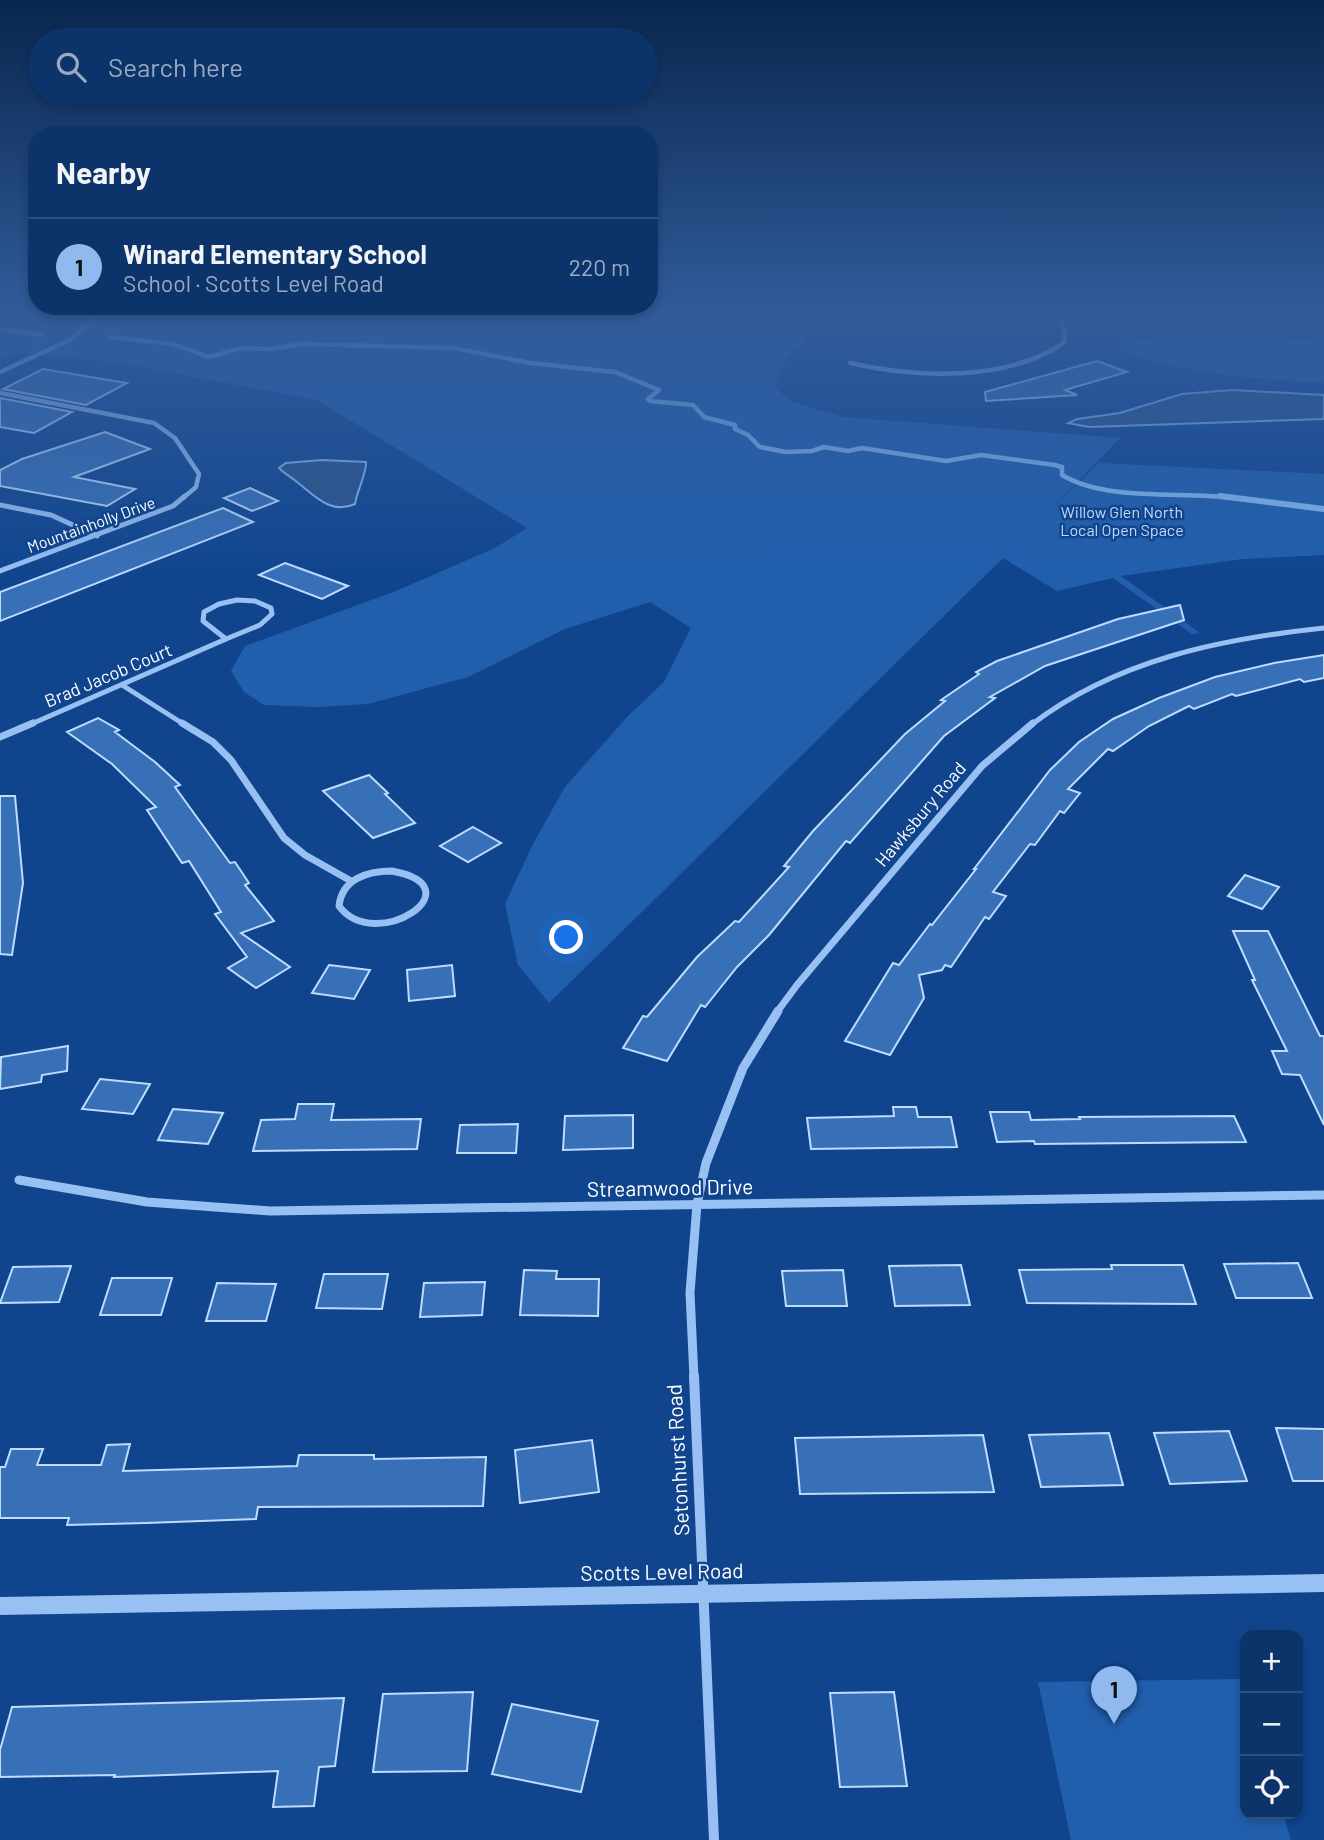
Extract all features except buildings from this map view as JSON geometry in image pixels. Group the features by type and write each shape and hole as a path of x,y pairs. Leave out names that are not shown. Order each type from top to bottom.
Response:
{"street":[{"name":"Mountainholly Drive","path":"0,571 173,506 196,487 199,474 180,444 166,429 143,419 60,404"},
{"path":"0,505 51,515 97,536"},
{"name":"Brad Jacob Court","path":"0,737 227,640 260,625 272,614 271,608 254,600 240,600 204,612 203,621 227,640"},
{"name":"Hawksbury Road","path":"697,1204 706,1163 720,1122 743,1068 767,1026 797,985 982,766 1017,734 1051,710 1090,687 1130,670 1214,645 1324,628"},
{"path":"122,685 213,742 231,760 284,838 305,855 351,881 381,871 396,871 419,880 425,887 426,897 422,906 397,921 376,924 360,922 341,910 338,900 341,891 351,881"},
{"name":"Streamwood Drive","path":"19,1180 148,1202 270,1211 1324,1195"},
{"name":"Setonhurst Road","path":"697,1204 690,1320 714,1840"},
{"name":"Scotts Level Road","path":"0,1606 1324,1583"}],"green space":[{"name":"Willow Glen North Local Open Space","path":"323,404 799,404 843,417 1120,438 1048,513 1099,463 1324,474 1324,555 1242,559 1121,576 1200,633 1192,634 1113,578 1057,591 1003,558 549,1003 518,965 505,904 533,844 565,787 627,717 664,682 691,628 650,602 565,629 468,677 368,704 317,707 264,705 244,692 231,671 245,646 396,591 495,548 527,528"},
{"path":"1240,1679 1240,1819 1285,1819 1291,1840 1071,1840 1038,1682"}],"shaded area":[{"path":"1150,404 1324,404 1324,419 1089,427 1068,423 1077,419 1120,413"},
{"path":"322,460 366,462 355,504 346,507 331,506 279,468 286,463"}],"waterway":[{"path":"681,404 693,405 704,417 735,425 735,429 748,435 760,447 786,452 812,451 824,447 848,451 862,448 946,461 981,455 1055,465 1062,467 1062,475 1101,489 1234,498"},
{"path":"1220,496 1324,509"}],"place":[{"name":"Winard Elementary School","path":"1114,1724"}]}
